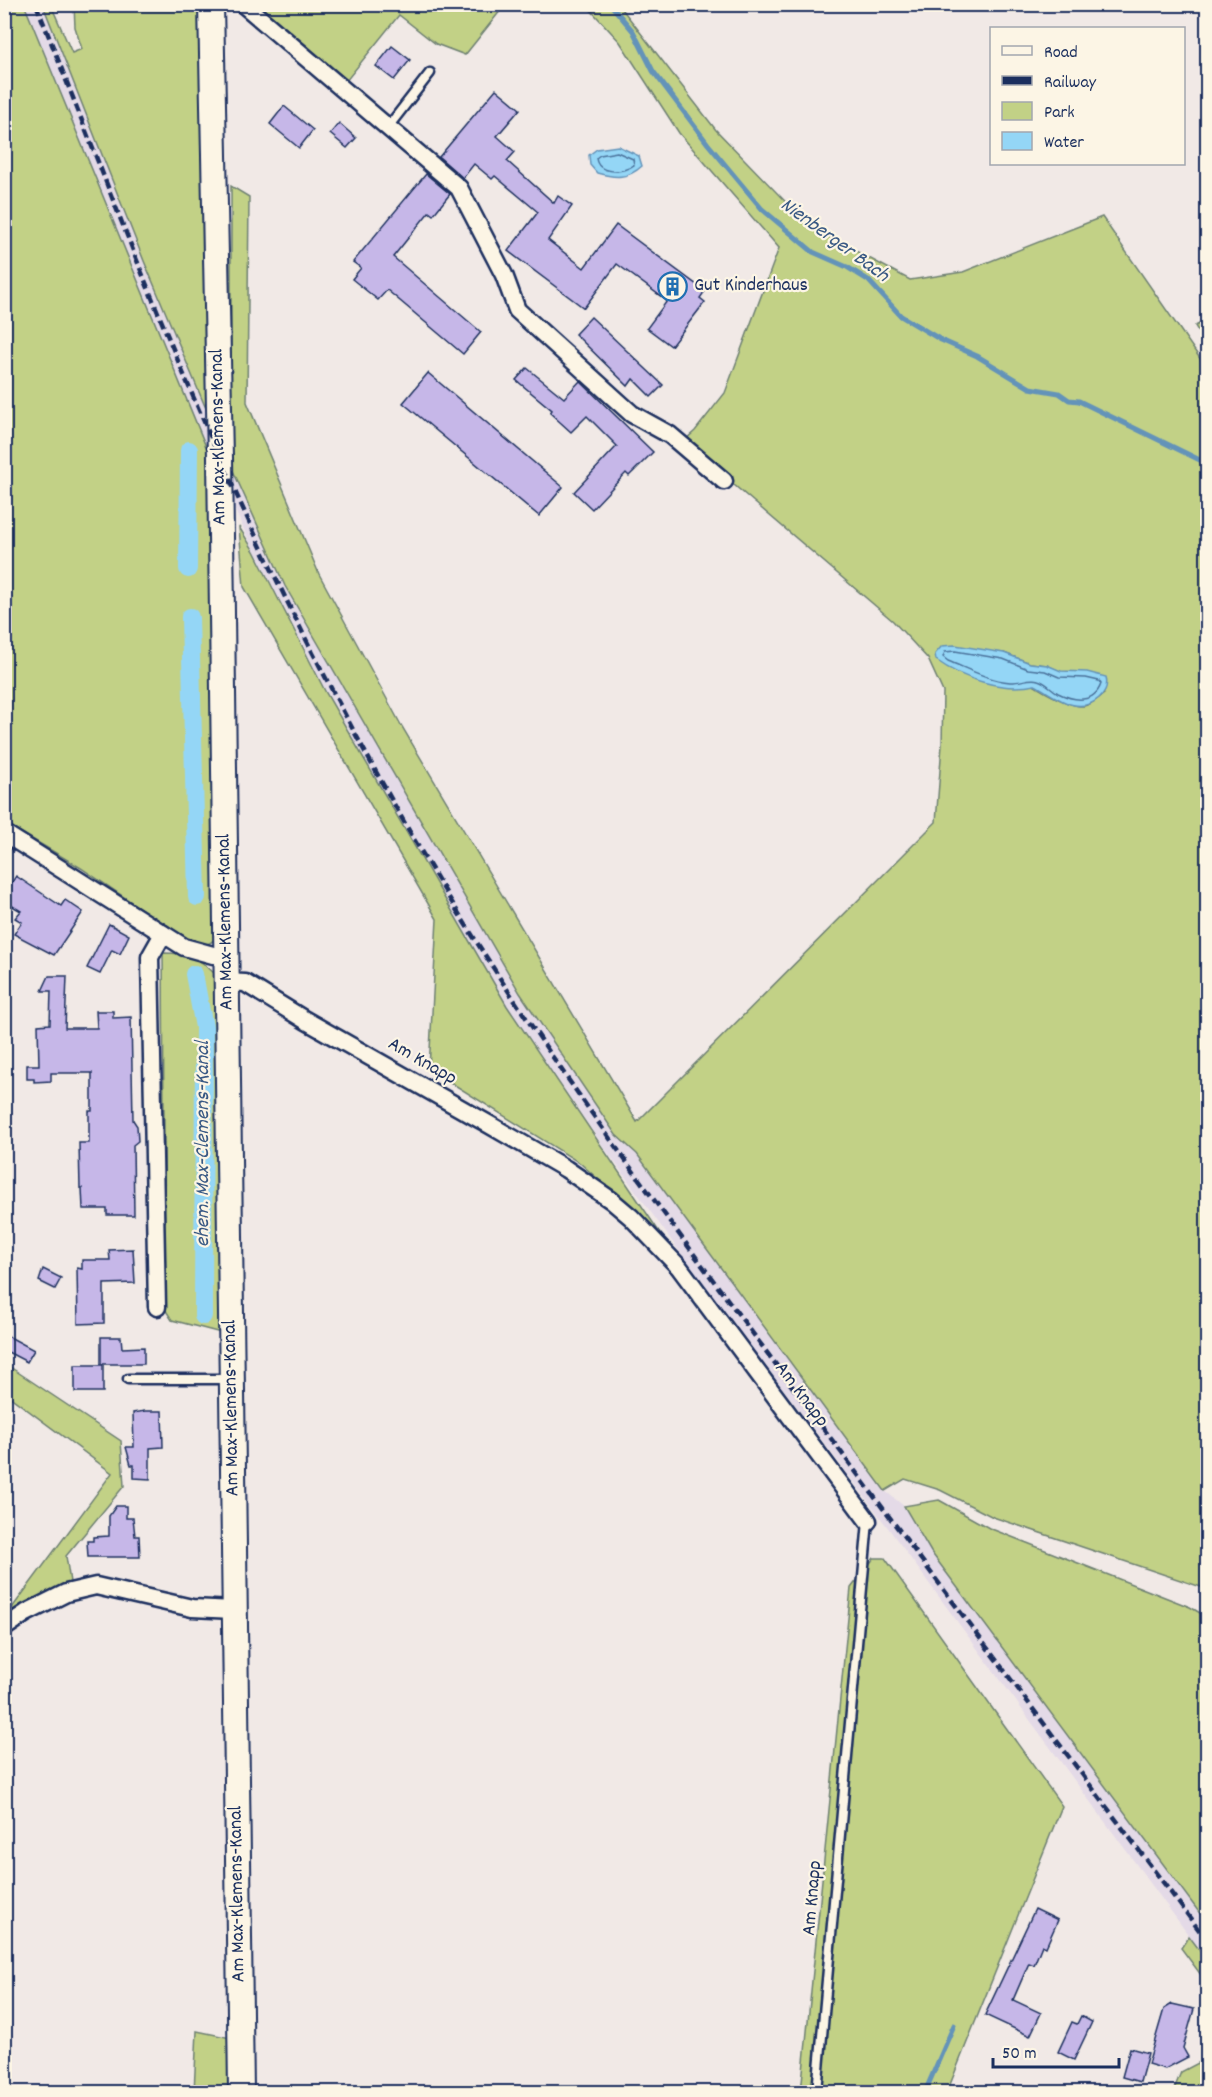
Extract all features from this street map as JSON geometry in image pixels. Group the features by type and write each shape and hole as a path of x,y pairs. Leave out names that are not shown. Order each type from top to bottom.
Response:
{"main road":[{"name":"Am Max-Klemens-Kanal","path":"212,4 227,982 226,1379 234,1610 241,2092"}],"street":[{"path":"243,4 459,188 504,275 516,310 632,414 670,435 724,481"},
{"path":"4,832 184,947 226,956"},
{"path":"157,1307 150,957 163,934"},
{"name":"Am Knapp","path":"227,982 245,983 305,1020 500,1130 566,1169 632,1217 661,1246 685,1275 868,1521"},
{"path":"4,1628 26,1613 66,1593 96,1586 192,1608 234,1610"}],"lane":[{"path":"388,127 430,73"},
{"path":"128,1379 226,1379"},
{"name":"Am Knapp","path":"817,2092 868,1521"}],"shaded area":[{"path":"24,5 43,5 205,407 285,586 520,993 616,1135 637,1154 885,1491 904,1506 931,1552 1207,1923 1207,1960 889,1529 674,1244 603,1146 507,1006 326,693 254,551 211,459"}],"green space":[{"path":"24,4 211,459 215,938 204,945 183,937 81,868 5,823 4,5"},
{"path":"43,5 51,5 72,53 82,49 75,27 74,5 200,5 207,411 144,261"},
{"path":"259,5 505,5 465,55 436,44 399,15 346,81"},
{"path":"586,5 619,5 716,130 809,226 910,280 963,272 1102,217 1208,370 1207,1589 993,1517 940,1490 905,1479 885,1491 637,1154 616,1135 520,993 285,586 231,466 231,186 249,197 247,402 319,574 401,725 637,1122 936,822 942,745 943,692 928,659 893,621 734,485 719,482 674,450 695,431 725,393 779,248 679,133 620,42","holes":["981,651 1004,653 1030,663 1047,665 1104,694 1087,705 1074,705 1047,693"]},
{"path":"1207,320 1207,339 1204,341 1195,326"},
{"path":"239,527 254,551 326,693 507,1006 662,1236 580,1163 429,1069 437,919 244,587"},
{"path":"163,953 192,957 216,975 221,1333 172,1320 165,1309"},
{"path":"4,1363 121,1441 124,1486 66,1556 70,1582 9,1612 112,1473 5,1393"},
{"path":"939,1500 989,1528 1190,1607 1207,1617 1207,1923 931,1552 904,1506"},
{"path":"874,1558 885,1558 1062,1806 947,2092 801,2092 851,1588"},
{"path":"1189,1936 1207,1960 1207,1983 1181,1948"},
{"path":"197,2031 231,2038 232,2092 194,2092"},
{"path":"1207,2047 1207,2092 1173,2092 1181,2072 1204,2060"}],"water":[{"path":"618,146 639,156 642,166 632,173 621,176 597,173 590,165 589,155 597,149"},
{"path":"955,645 1004,653 1061,671 1087,672 1106,677 1106,688 1099,698 1083,706 1067,703 1035,685 1010,687 983,682 958,673 936,660 935,654 942,646"}],"building":[{"path":"392,46 410,60 394,80 376,66"},
{"path":"496,89 520,109 497,136 515,152 507,161 554,203 558,196 572,206 548,240 584,268 616,225 705,291 700,298 705,302 671,346 647,328 667,301 617,264 584,308 508,251 538,212 495,176 492,179 474,164 463,178 439,157"},
{"path":"284,106 313,130 299,148 270,124"},
{"path":"339,123 356,138 347,148 330,134"},
{"path":"426,174 450,194 433,215 429,212 393,257 481,332 463,354 387,290 378,300 352,279 361,268 353,262"},
{"path":"591,317 663,385 651,397 633,379 628,386 575,334"},
{"path":"527,368 564,398 580,381 653,452 629,476 626,473 592,509 574,492 617,446 587,416 571,432 550,413 552,410 516,380"},
{"path":"428,373 563,487 539,516 403,403"},
{"path":"16,876 61,906 65,900 83,912 54,955 14,934 22,922 15,918 21,911 4,901 4,894"},
{"path":"109,924 129,935 120,954 112,950 100,974 87,968"},
{"path":"49,976 67,976 65,1028 97,1028 96,1011 113,1011 113,1018 131,1017 133,1120 137,1126 138,1141 133,1145 134,1215 107,1215 107,1209 83,1209 79,1143 89,1143 92,1073 51,1073 51,1081 34,1082 34,1079 27,1079 27,1065 39,1065 38,1025 50,1024 51,991 42,991"},
{"path":"133,1249 135,1283 104,1284 104,1323 78,1324 77,1268 82,1269 82,1260 110,1260 109,1250"},
{"path":"43,1269 61,1278 55,1289 39,1281"},
{"path":"4,1334 34,1350 27,1362 4,1350"},
{"path":"101,1337 121,1337 122,1348 144,1347 144,1364 101,1364"},
{"path":"75,1365 103,1365 103,1392 75,1392"},
{"path":"162,1411 163,1447 150,1448 150,1479 134,1478 134,1465 131,1465 126,1447 134,1447 133,1413"},
{"path":"116,1506 126,1506 126,1518 133,1518 135,1536 139,1536 140,1557 88,1557 87,1541 93,1541 93,1537 109,1536 109,1516"},
{"path":"1035,1909 1058,1920 1046,1947 1042,1945 1034,1965 1029,1963 1013,2000 1041,2013 1030,2036 985,2015"},
{"path":"1172,2004 1194,2009 1183,2048 1188,2057 1165,2069 1148,2064 1164,2009"},
{"path":"1081,2016 1092,2022 1074,2060 1058,2052 1072,2022 1077,2024"},
{"path":"1130,2048 1148,2053 1140,2082 1122,2077"}],"waterway":[{"name":"Nienberger Bach","path":"610,4 633,31 653,71 708,144 762,209 813,252 847,267 868,280 901,316 941,340 977,356 1030,388 1059,393 1069,400 1079,401 1208,464"},
{"name":"ehem. Max-Clemens-Kanal","path":"188,569 189,450"},
{"name":"ehem. Max-Clemens-Kanal","path":"190,617 197,897"},
{"name":"ehem. Max-Clemens-Kanal","path":"194,974 204,1027 203,1316"},
{"path":"925,2092 954,2025"}],"railway":[{"path":"36,4 149,291 242,507 333,692 407,827 450,899 540,1038 635,1174 1208,1942"}],"place":[{"name":"Gut Kinderhaus","path":"673,286"}]}
